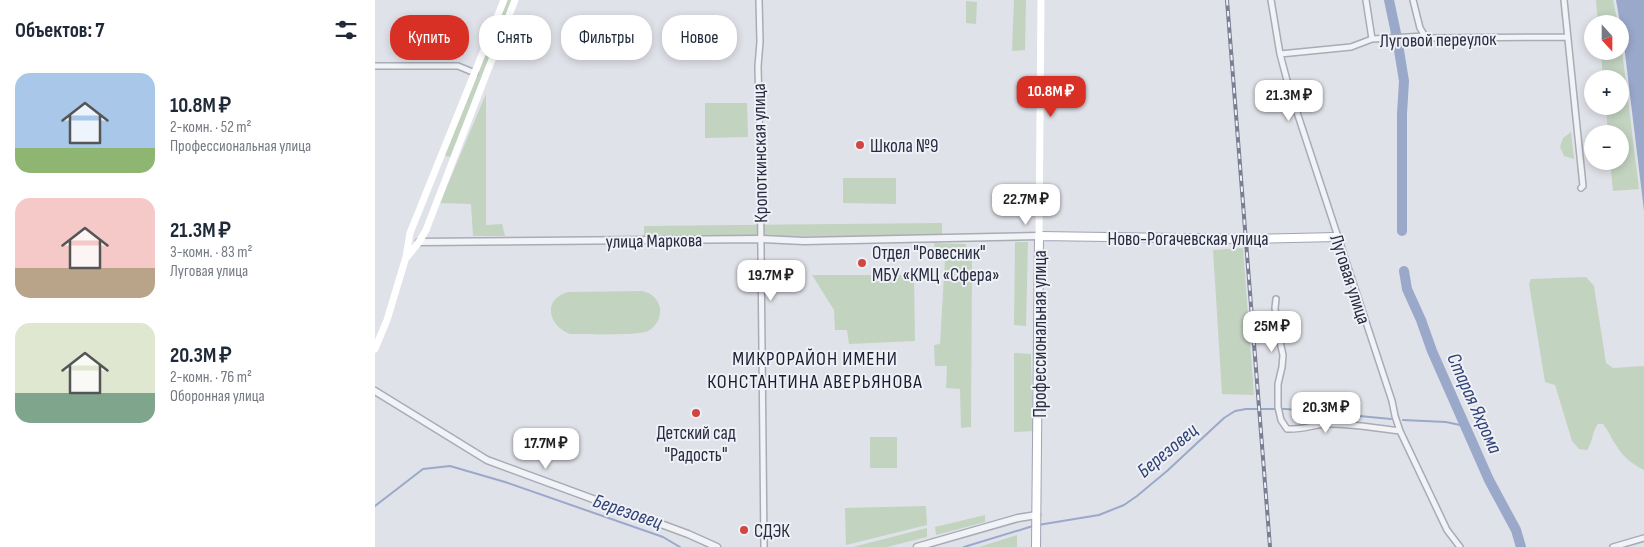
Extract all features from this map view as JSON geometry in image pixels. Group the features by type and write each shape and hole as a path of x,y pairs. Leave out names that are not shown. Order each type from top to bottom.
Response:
{"main road":[{"path":"375,349 387,320 407,257 409,238 504,0"},
{"path":"407,257 426,230 515,0"},
{"name":"Профессиональная улица","path":"1036,547 1041,0"},
{"path":"440,158 452,162"},
{"name":"Ново-Рогачевская улица","path":"1039,236 1247,239 1337,237"},
{"path":"409,238 419,242"}],"street":[{"name":"Кропоткинская улица","path":"759,0 760,42 758,66 764,547"},
{"name":"Луговая улица","path":"1271,0 1280,54 1289,88 1392,401 1399,431 1447,530 1460,547"},
{"path":"1366,0 1372,39"},
{"path":"1413,0 1420,28 1425,36"},
{"path":"1564,0 1583,186 1581,188"},
{"name":"Луговой переулок","path":"1280,54 1351,47 1372,39 1425,36 1431,38 1567,37"},
{"path":"375,66 458,66 475,74"},
{"name":"улица Маркова","path":"419,242 760,239 804,241 1039,236"},
{"path":"1276,299 1275,308 1278,333 1283,356 1283,367 1278,384 1279,409 1283,424 1287,429 1298,430 1325,424 1342,424 1399,431"},
{"path":"375,391 487,460 688,534 717,547"},
{"path":"917,547 1019,518 1037,522"},
{"path":"1613,547 1644,538"}],"green space":[{"path":"507,0 512,0 506,15 501,15"},
{"path":"1014,0 1026,0 1025,50 1012,51"},
{"path":"1596,0 1613,0 1616,15 1597,15"},
{"path":"966,1 977,2 976,24 966,23"},
{"path":"483,60 488,60 450,157 444,155"},
{"path":"1602,60 1623,60 1624,70 1602,70"},
{"path":"486,94 486,225 502,224 505,236 473,236 471,204 440,203"},
{"path":"705,103 747,103 748,137 705,138"},
{"path":"1629,107 1639,189 1613,191 1611,170 1629,170 1629,125 1607,125 1607,115 1629,115"},
{"path":"1571,132 1574,159 1564,156 1560,147 1563,138"},
{"path":"843,178 896,178 896,204 843,203"},
{"path":"942,223 942,236 644,237 644,226"},
{"path":"1015,242 1028,242 1026,326 1014,325"},
{"path":"934,243 966,244 967,257 972,259 971,427 961,428 960,389 946,388 947,366 935,366 934,345 940,344 945,259 936,255"},
{"path":"1243,248 1254,395 1222,394 1213,250"},
{"path":"812,275 914,275 915,341 849,344 847,330 835,330 834,310"},
{"path":"1586,277 1594,286 1606,363 1613,368 1644,366 1644,470 1625,457 1603,424 1598,424 1596,427 1587,450 1579,449 1572,441 1555,385 1545,382 1529,284 1531,279"},
{"path":"642,291 656,299 660,312 659,319 653,327 642,333 570,334 557,325 551,313 551,306 554,300 568,292"},
{"path":"1014,353 1031,354 1033,431 1014,432"},
{"path":"870,437 897,437 897,468 870,468"},
{"path":"926,506 927,525 846,545 845,508"},
{"path":"985,515 985,522 936,535 935,527"},
{"path":"927,528 927,537 887,547 853,547"},
{"path":"1017,535 1017,547 979,547"}],"water":[{"path":"1616,0 1644,0 1644,211 1629,86 1629,70 1627,70 1626,60 1629,60 1629,15 1619,15"}],"waterway":[{"name":"Старая Яхрома","path":"1389,0 1404,81 1402,114 1402,231"},
{"name":"Старая Яхрома","path":"1404,271 1407,289 1432,351 1489,480 1516,530 1521,547"},
{"name":"Березовец","path":"1038,525 1099,515 1124,505 1167,471 1224,418 1235,411 1246,409 1286,409 1391,419"},
{"name":"Березовец","path":"1403,420 1446,422 1460,425 1463,422"},
{"name":"Березовец","path":"375,506 423,469 450,466 505,482 663,537 680,547"},
{"name":"Березовец","path":"964,547 1033,526"}],"railway":[{"path":"1227,0 1270,547"}],"place":[{"name":"Школа №9","path":"860,145"},
{"name":"Отдел \"Ровесник\" МБУ «КМЦ «Сфера»","path":"862,263"},
{"name":"Детский сад \"Радость\"","path":"696,413"},
{"name":"СДЭК","path":"744,530"}],"district":[{"name":"МИКРОРАЙОН ИМЕНИ КОНСТАНТИНА АВЕРЬЯНОВА","path":"815,370"}]}
